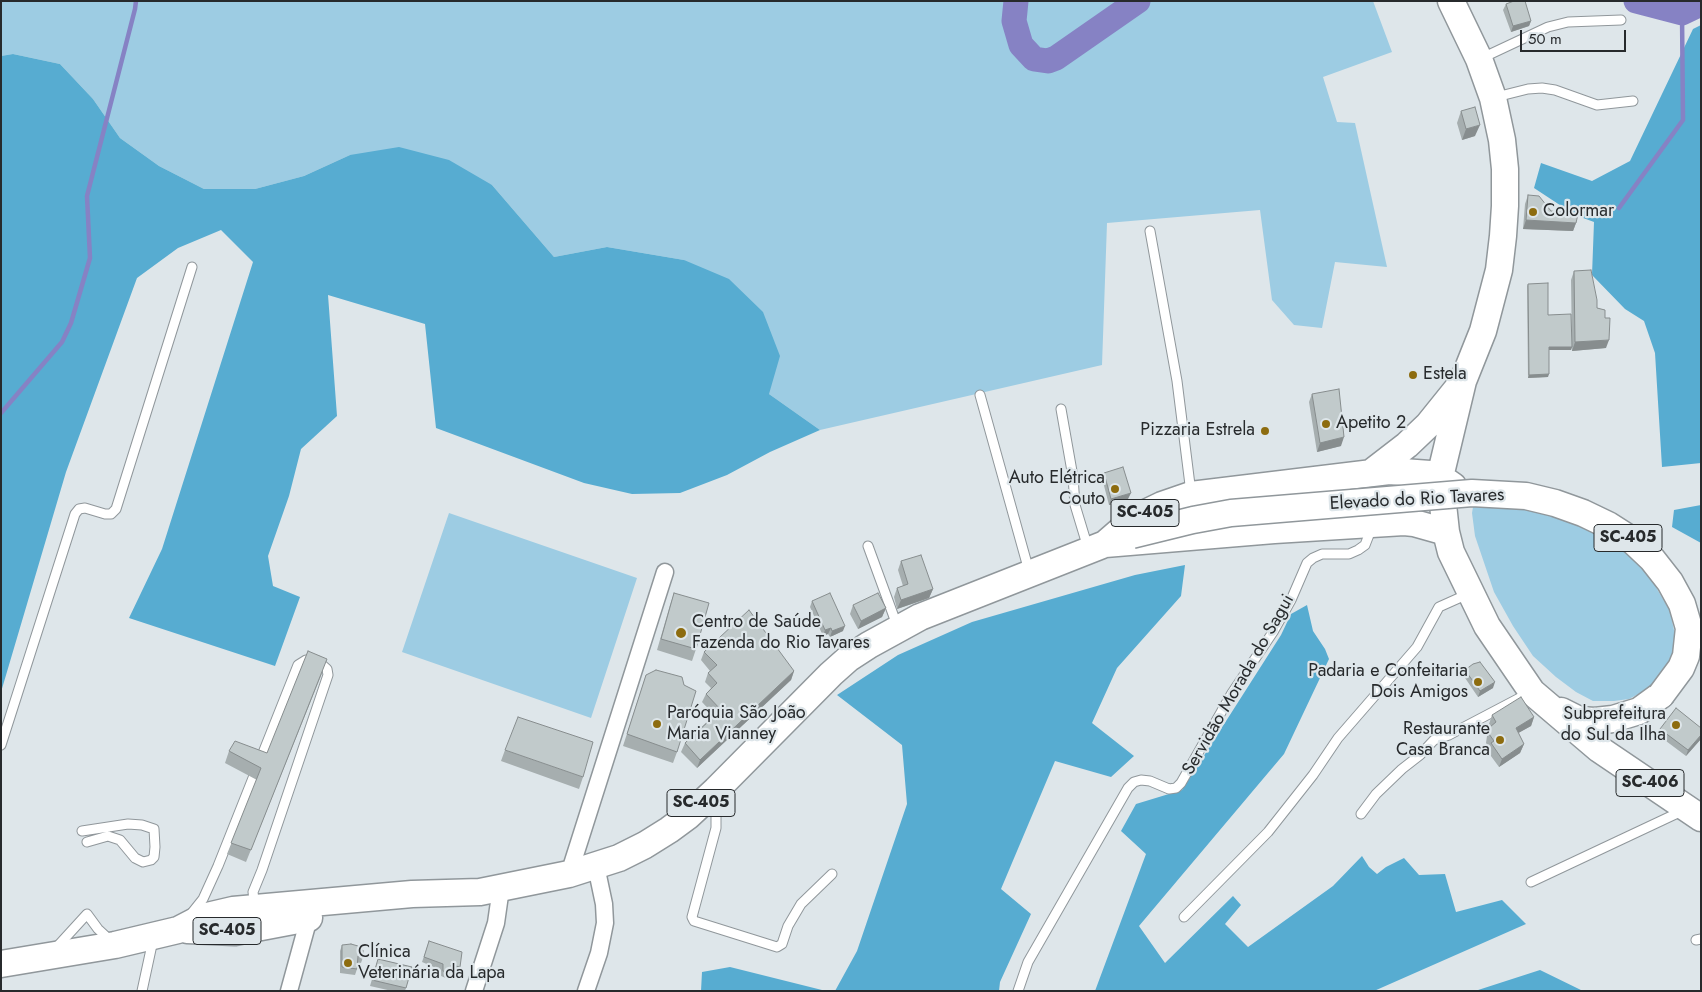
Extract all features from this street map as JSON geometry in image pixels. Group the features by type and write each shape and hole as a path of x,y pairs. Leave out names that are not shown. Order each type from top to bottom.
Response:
{"main road":[{"path":"1450,484 1458,476 1466,419 1483,331 1499,270 1504,226 1502,140 1493,98 1480,59 1452,4"},
{"path":"1471,593 1461,529 1450,484 1463,381 1483,331"},
{"path":"1372,472 1408,445 1428,425 1463,381"},
{"name":"SC-405","path":"1,964 115,945 166,932 203,917 233,910 412,894 480,892 569,874 596,866 619,858 669,830 716,790 830,674 849,658 869,645 920,616 1097,547 1135,518 1162,505 1191,494 1372,472 1414,472 1450,484"},
{"name":"SC-406","path":"1450,484 1446,532 1451,552 1487,626 1536,696 1599,749 1694,813"},
{"name":"Elevado do Rio Tavares","path":"1097,547 1132,535 1231,513 1472,493 1500,493 1526,496 1555,503 1592,517 1633,541 1652,559 1670,582 1682,604 1689,628 1686,656 1677,674 1661,695 1638,711 1613,719 1580,720 1536,696"},
{"path":"1097,547 1274,530 1372,524 1414,523 1446,532"},
{"name":"SC-405","path":"166,932 235,932 309,918 412,894"}],"street":[{"path":"569,874 664,572"},
{"path":"586,991 599,953 605,923 604,904 596,866"},
{"path":"474,991 496,923 502,888"},
{"path":"289,991 309,918"}],"lane":[{"path":"1480,59 1548,27 1568,22 1621,20"},
{"path":"1493,98 1528,88 1542,88 1555,90 1597,105 1633,102"},
{"path":"1150,231 1177,381 1191,494"},
{"path":"1,745 75,514 79,509 85,508 105,514 111,514 116,509 192,267"},
{"path":"980,395 1030,573"},
{"path":"1061,409 1073,477 1075,505 1097,547"},
{"name":"Servidão Morada do Sagui","path":"1018,991 1028,962 1128,788 1134,782 1141,780 1169,789 1176,788 1181,783 1232,693 1273,632 1291,600 1307,563 1322,554 1348,554 1358,550 1364,545 1372,524"},
{"path":"868,546 898,628"},
{"path":"1184,917 1268,832 1313,775 1338,738 1417,647 1439,607 1471,593"},
{"path":"142,991 166,932 203,899 298,665 306,660 318,661 327,669 328,675 253,892 255,908 276,924"},
{"path":"1361,814 1376,794 1434,740 1536,696"},
{"path":"716,790 716,828 692,916 694,921 777,947 782,944 788,926 801,904 832,874"},
{"path":"1531,882 1694,813"},
{"path":"82,831 128,824 142,825 154,830 154,857 143,862 135,858 120,840 108,836 87,842"},
{"path":"48,956 87,914 98,930 115,945"}],"shaded area":[{"path":"1,1 1373,1 1392,52 1323,77 1337,122 1355,123 1387,267 1335,262 1322,328 1294,325 1272,300 1260,210 1107,223 1102,365 820,430 769,394 684,260 607,247 554,257 492,185 350,155 304,176 255,189 204,189 159,166 120,138 93,99 60,64 13,54 1,56"},
{"path":"1701,25 1701,463 1662,467 1655,353 1644,321 1625,309 1592,275 1594,222 1575,215 1534,188 1541,163 1592,181 1630,161 1693,29"},
{"path":"13,54 60,64 93,99 120,138 159,166 204,189 255,189 304,176 350,155 399,147 449,160 492,185 554,257 607,247 684,260 729,279 763,312 780,356 769,394 820,430 770,452 727,475 680,493 632,494 584,483 436,428 425,324 328,295 337,416 301,449 289,496 268,556 273,586 300,597 275,666 129,618 162,549 253,262 221,230 178,248 137,278 66,472 1,692 1,56"},
{"path":"1701,505 1701,543 1672,527 1674,510"},
{"path":"1509,506 1547,512 1585,526 1615,542 1636,560 1650,577 1670,611 1675,635 1672,655 1665,671 1648,689 1629,699 1593,701 1576,692 1556,677 1533,656 1494,592 1475,536 1473,507"},
{"path":"449,513 637,578 591,718 402,652"},
{"path":"1185,565 1181,596 1117,668 1092,723 1134,756 1111,777 1055,761 1001,889 1031,914 1000,982 999,991 835,991 857,951 907,804 902,745 837,695 898,655 972,622 1135,575"},
{"path":"1307,605 1313,631 1329,659 1284,754 1139,926 1165,963 1233,896 1241,905 1225,924 1248,947 1333,886 1362,856 1369,867 1377,874 1404,858 1419,875 1445,874 1456,912 1502,900 1526,924 1374,991 1095,991 1146,854 1121,831 1136,804 1182,790 1281,635 1291,614"},
{"path":"730,967 826,991 701,991 702,972"},
{"path":"1540,970 1583,991 1475,991"}],"building":[{"path":"1514,1 1525,1 1531,21 1513,26 1506,4"},
{"path":"1475,107 1480,125 1466,129 1461,111"},
{"path":"1528,195 1539,196 1551,211 1578,214 1576,223 1526,220"},
{"path":"1591,270 1597,308 1605,310 1605,318 1610,318 1609,340 1575,342 1574,271"},
{"path":"1548,283 1548,315 1571,314 1572,347 1549,347 1549,374 1529,375 1528,284"},
{"name":"Apetito 2","path":"1339,389 1344,437 1320,443 1312,394"},
{"name":"Auto Elétrica Couto","path":"1123,467 1131,493 1111,499 1104,473"},
{"path":"921,555 933,589 901,600 897,588 908,584 901,561"},
{"name":"Centro de Saúde Fazenda do Rio Tavares","path":"674,593 709,603 696,649 661,639"},
{"path":"830,593 845,626 832,631 831,628 825,630 812,601"},
{"path":"878,593 886,608 861,621 853,605"},
{"path":"749,610 794,671 700,760 685,743 721,710 706,694 717,683 708,673 717,665 704,652"},
{"path":"308,651 327,659 251,850 231,843 261,768 229,751 235,741 267,753"},
{"path":"1480,662 1495,682 1480,691 1465,670 1473,664"},
{"name":"Paróquia São João Maria Vianney","path":"656,670 682,677 684,685 696,691 677,752 627,734 646,675"},
{"name":"Restaurante Casa Branca","path":"1521,697 1534,717 1516,728 1524,744 1502,759 1491,743 1494,741 1489,734 1490,727 1496,722 1492,715"},
{"name":"Subprefeitura do Sul da Ilha","path":"1676,708 1701,728 1701,735 1688,750 1660,729"},
{"path":"518,717 593,742 583,777 505,750"},
{"path":"429,941 462,952 460,967 451,965 450,973 443,971 443,964 424,957"},
{"name":"Clínica Veterinária da Lapa","path":"351,944 363,950 363,957 358,956 357,969 342,967 342,945"},
{"path":"378,959 412,967 406,988 372,980"}],"waterway":[{"path":"1,413 62,342 71,323 90,258 87,196 136,1"},
{"path":"1016,1 1014,21 1021,45 1034,59 1048,61 1056,58 1138,1"},
{"path":"1636,1 1682,13 1701,4"},
{"path":"1619,208 1683,120 1682,13"}],"place":[{"name":"Colormar","path":"1533,212"},
{"name":"Estela","path":"1413,375"},
{"name":"Apetito 2","path":"1326,424"},
{"name":"Pizzaria Estrela","path":"1265,431"},
{"name":"Auto Elétrica Couto","path":"1115,489"},
{"name":"Centro de Saúde Fazenda do Rio Tavares","path":"681,633"},
{"name":"Padaria e Confeitaria Dois Amigos","path":"1478,682"},
{"name":"Paróquia São João Maria Vianney","path":"657,724"},
{"name":"Subprefeitura do Sul da Ilha","path":"1676,725"},
{"name":"Restaurante Casa Branca","path":"1500,740"},
{"name":"Clínica Veterinária da Lapa","path":"348,963"}]}
